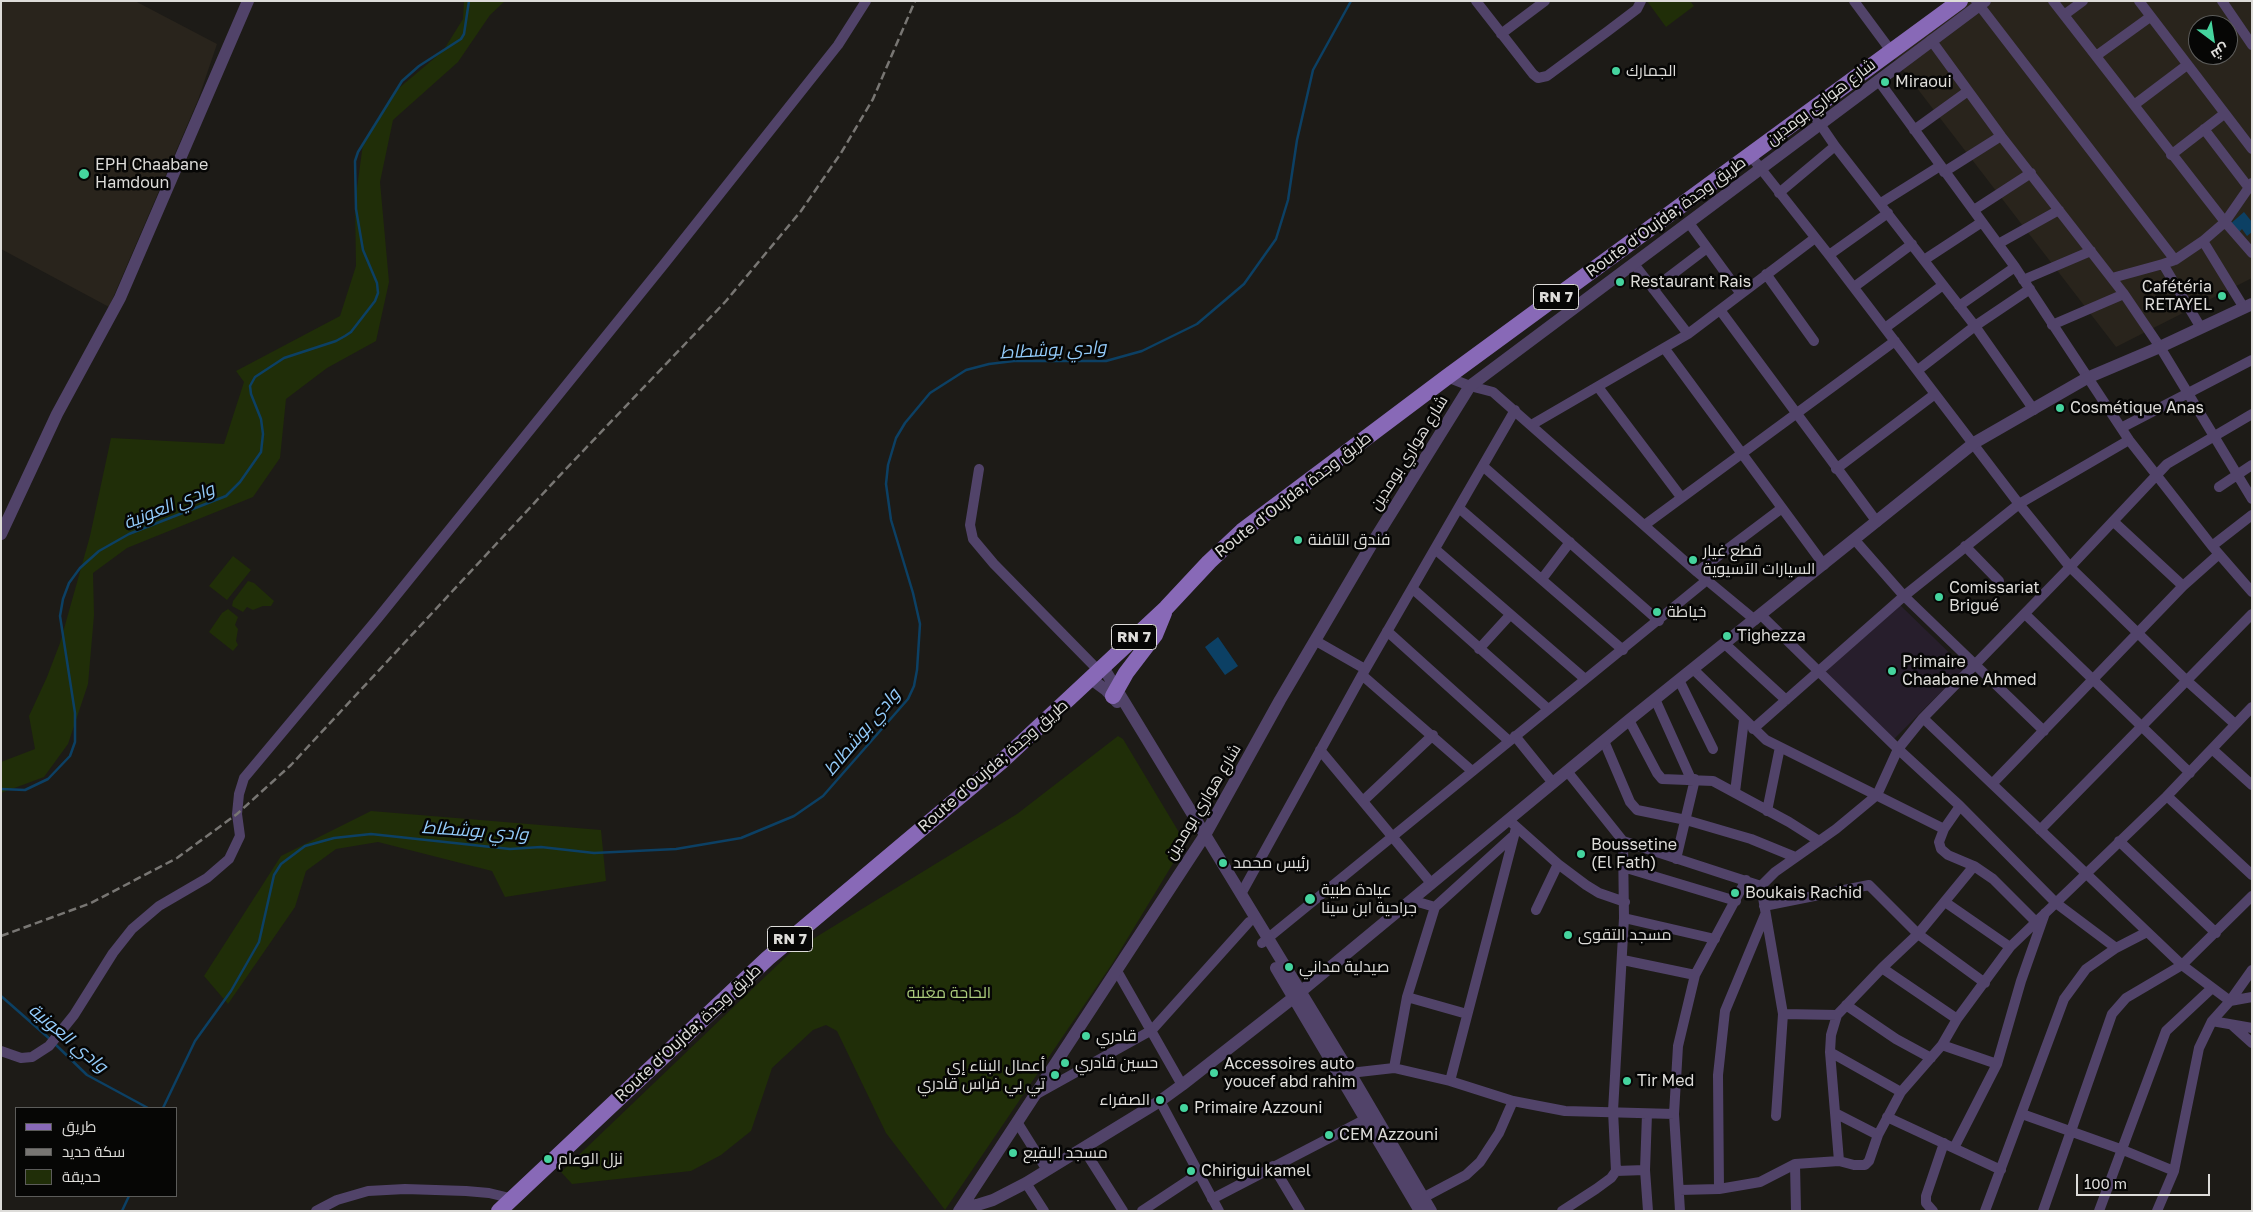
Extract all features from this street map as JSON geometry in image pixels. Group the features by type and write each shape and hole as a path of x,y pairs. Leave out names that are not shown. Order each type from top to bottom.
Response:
{"main road":[{"name":"Route d'Oujda; طريق وجدة","path":"499,1211 514,1199 768,958 956,801 1098,672 1166,608 1209,562 1242,531 1447,376 1755,162 1815,117 1891,51 1960,1"},
{"path":"1115,692 1133,663 1154,635 1166,608"}],"street":[{"path":"1,534 57,414 120,298 248,1"},
{"path":"1,1051 21,1058 32,1057 50,1046 113,953 132,929 159,906 207,878 229,859 240,836 238,804 244,778 378,618 665,263 838,45 866,1"},
{"path":"1476,1 1538,78 1543,77 1634,11 1641,1"},
{"path":"1501,34 1545,1"},
{"path":"1854,1 1891,51"},
{"path":"2053,1 2171,155 2252,253"},
{"path":"2064,15 2083,1"},
{"path":"2139,1 2252,149"},
{"path":"2222,1 2252,45"},
{"path":"1980,3 2175,260"},
{"name":"شارع هواري بومدين","path":"1815,117 1878,80 1980,3"},
{"path":"2096,56 2150,17"},
{"path":"1931,40 2001,136 2124,294 2160,348 2236,476 2252,499"},
{"path":"2134,105 2187,65"},
{"path":"1878,80 2015,267 2129,440 2215,550 2252,592"},
{"path":"1914,130 1968,91"},
{"path":"2171,155 2224,114"},
{"path":"1815,117 1835,146 1975,326 2034,410"},
{"path":"2112,278 2175,260 2203,241 2225,222 2250,186 2204,129"},
{"path":"1881,203 2001,136"},
{"path":"1779,194 1835,146"},
{"path":"1755,162 1854,287 2019,504 2070,567 2186,680 2235,724"},
{"name":"شارع هواري بومدين","path":"960,1209 1202,838 1373,542 1470,386 1689,223 1755,162"},
{"path":"1974,210 2031,173"},
{"path":"1998,244 2059,210"},
{"path":"1829,255 1888,213"},
{"path":"1924,260 1982,222"},
{"path":"1689,223 1741,294"},
{"path":"1533,424 1688,334 1815,238"},
{"path":"1394,1068 1407,997 1435,907 1513,828 1553,783 1974,443 2087,378 2160,348 2248,306 2203,241"},
{"path":"1854,287 1912,244"},
{"path":"1653,289 1707,248"},
{"path":"2023,280 2091,251"},
{"path":"1634,264 1688,334"},
{"path":"2163,264 2201,328"},
{"path":"1960,306 2015,267"},
{"path":"1766,274 1814,341"},
{"path":"1885,328 1943,285"},
{"path":"1918,370 1975,326 2030,289"},
{"path":"2052,325 2124,294"},
{"path":"1720,310 1876,522"},
{"path":"1646,524 1895,341"},
{"path":"1664,349 1743,453 1824,565"},
{"path":"2121,428 2252,360"},
{"path":"1489,370 1493,392"},
{"path":"1447,376 1470,386 1493,392 1533,424 1697,572 1758,617 1818,671 1960,806 2056,903 2116,948"},
{"path":"1598,386 1681,497"},
{"path":"1836,469 1935,394"},
{"path":"1241,894 1363,672 1484,467 1515,410"},
{"path":"1761,886 1775,872 1819,841 1877,794 1898,748 1924,718 2114,522 2156,475 2176,458 2252,414"},
{"path":"1753,729 1904,596 2019,504 2129,440"},
{"path":"2219,487 2252,465"},
{"path":"1484,467 1659,621"},
{"path":"980,469 970,526 973,539 994,564 1115,692 1127,716 1202,838 1249,922 1265,941"},
{"path":"1459,508 1623,650"},
{"path":"1697,572 1782,508"},
{"path":"1993,783 2139,634 2215,550 2252,515"},
{"path":"2114,522 2183,586"},
{"path":"1854,540 1904,596 2044,732"},
{"path":"1542,579 1570,542"},
{"path":"1965,546 2000,581"},
{"path":"1435,549 1585,679"},
{"path":"1265,941 1708,580"},
{"path":"1413,589 1548,709"},
{"path":"2024,614 2190,772"},
{"path":"2040,830 2252,614"},
{"path":"1479,649 1510,615"},
{"path":"1387,631 1512,738 1553,783"},
{"path":"1316,641 1363,672 1472,771"},
{"path":"1725,644 1786,700"},
{"path":"1693,669 1766,740 1877,794 1944,830"},
{"path":"1679,680 1713,749"},
{"path":"1655,699 1693,779 1686,820 1676,859"},
{"path":"1679,1190 1718,1189 1760,1182 1795,1164 1840,1161 1854,1165 1865,1165 1869,1161 1878,1135 1901,1092 1942,1045 1958,1019 2010,947 2167,796 2252,707"},
{"path":"1924,718 2182,965 2230,1001 2252,997"},
{"path":"1629,720 1660,777 1665,780 1693,779 1713,781 1819,841"},
{"path":"1735,792 1744,720"},
{"path":"1363,801 1433,735"},
{"path":"1604,741 1630,802 1637,810 1686,820 1750,840 1795,857"},
{"path":"1767,811 1780,747"},
{"path":"2212,749 2252,785"},
{"path":"1320,750 1431,883"},
{"path":"1567,771 1623,841 1761,886"},
{"path":"2167,796 2252,875"},
{"path":"1960,806 1944,830 1940,842 1941,849 1948,855 1974,866 1993,879 2035,921"},
{"path":"1513,828 1598,893 1625,902"},
{"path":"960,1209 978,1206 1026,1183 1160,1101 1296,995 1431,883 1513,828"},
{"path":"1450,1081 1513,828"},
{"path":"1202,838 1241,894 1296,995 1346,1076 1419,1204"},
{"path":"1562,1211 1596,1190 1611,1178 1616,1171 1614,1112 1625,902 1623,841"},
{"path":"2119,841 2216,933"},
{"path":"1536,910 1558,864"},
{"path":"1840,1161 1830,1052 1831,1036 1837,1015 1918,934 1974,866"},
{"path":"1623,867 1736,901"},
{"path":"1680,1211 1674,1114 1678,1046 1695,975 1746,880"},
{"path":"1764,911 1868,885 1918,934 1985,983"},
{"path":"1761,886 1783,1014 1776,1116"},
{"path":"2043,1211 2072,1131 2097,1052 2112,1014 2126,998 2182,965 2252,896"},
{"path":"1411,900 1435,907"},
{"path":"1945,902 2010,947"},
{"path":"1718,1189 1718,1075 1724,1011 1764,911"},
{"path":"1932,1211 1926,1203 1926,1196 1949,1146 1997,1064 2021,981 2045,912"},
{"path":"1624,918 1715,938"},
{"path":"1034,1096 1152,1030 1249,922"},
{"path":"1985,1211 2064,999 2086,969 2116,948 2147,932"},
{"path":"1623,960 1695,975"},
{"path":"1882,968 1958,1019"},
{"path":"2157,1211 2174,1171 2199,1048 2212,1020 2230,1001 2252,970"},
{"path":"1117,971 1182,1085"},
{"path":"2099,1211 2166,1031 2212,988"},
{"path":"1407,997 1467,1014"},
{"path":"1846,1005 1896,1038 1931,1058"},
{"path":"1783,1014 1837,1015"},
{"path":"2212,1020 2252,1028"},
{"path":"2232,1025 2252,1043"},
{"path":"1942,1045 1997,1064"},
{"path":"1830,1052 1901,1092"},
{"path":"1346,1076 1394,1068 1450,1081 1513,1101 1565,1111 1674,1114"},
{"path":"1346,1076 1366,1120 1419,1204 1431,1211"},
{"path":"1160,1101 1219,1211"},
{"path":"1419,1204 1466,1175 1480,1162 1499,1134 1513,1101"},
{"path":"1835,1113 1878,1135"},
{"path":"1648,1114 1645,1170 1648,1211"},
{"path":"2022,1114 2123,1150 2174,1171"},
{"path":"1887,1117 2001,1170"},
{"path":"1212,1198 1366,1120"},
{"path":"1017,1122 1047,1170"},
{"path":"1083,1148 1123,1211"},
{"path":"1795,1164 1796,1211"},
{"path":"1273,1166 1300,1211"},
{"path":"1616,1171 1645,1170"},
{"path":"1142,1211 1198,1174"},
{"path":"1026,1183 1044,1211"},
{"path":"316,1211 344,1197 368,1190 457,1190 489,1193 514,1199"}],"shaded area":[{"name":"EPH Chaabane Hamdoun","path":"1,1 135,1 217,44 198,100 109,307 1,249"},
{"path":"1962,1 2252,1 2252,278 2116,347 1890,53"},
{"name":"Primaire Chaabane Ahmed","path":"1900,605 1965,668 1892,741 1820,673"}],"green space":[{"path":"464,1 505,1 490,15 458,62 393,120 380,182 389,282 376,341 327,368 286,399 280,458 253,497 127,548 93,573 94,615 88,684 68,744 44,777 1,793 1,762 35,749 29,716 60,643 90,536 111,438 224,444 244,382 236,371 340,316 356,266 355,202 363,144 393,93 443,51 463,19"},
{"path":"1647,1 1690,1 1694,6 1666,27"},
{"path":"233,556 251,570 227,600 209,586"},
{"path":"248,581 254,583 274,601 271,606 263,606 253,610 247,607 243,612 232,606 233,601"},
{"path":"228,609 238,617 235,625 238,629 236,641 238,645 233,651 209,632 222,613"},
{"name":"الحاجة مغنية","path":"1118,736 1123,739 1183,839 1183,847 1112,964 945,1210 886,1133 837,1031 826,1025 813,1030 772,1068 751,1131 721,1155 691,1171 572,1184 561,1172 790,953 1017,814"},
{"path":"371,811 601,830 606,881 505,897 492,871 378,842 336,849 306,871 295,907 228,1004 204,976 281,856"}],"water":[{"path":"2244,212 2252,222 2252,232 2247,236 2242,229 2237,234 2229,225"},
{"path":"1218,637 1238,666 1225,675 1205,647"}],"waterway":[{"name":"وادي العونية","path":"1,789 25,790 48,779 70,756 75,742 75,713 60,616 63,599 69,583 80,568 99,551 129,534 226,496 240,482 261,452 263,434 261,419 251,394 250,386 255,377 284,358 336,341 345,336 351,332 375,301 378,293 377,283 363,250 356,209 355,161 358,152 402,81 419,66 461,39 464,34 469,1"},
{"name":"وادي بوشطاط","path":"163,1107 195,1041 231,991 259,942 274,875 281,864 305,846 334,838 371,834 510,849 541,847 594,853 676,849 741,838 794,816 823,796 908,699 914,686 920,624 913,593 891,520 886,484 888,465 896,438 905,423 930,393 966,370 989,364 1014,361 1106,361 1142,351 1197,324 1244,284 1276,239 1288,200 1297,140 1313,70 1351,1"},
{"name":"وادي العونية","path":"1,996 51,1040"},
{"name":"وادي العونية","path":"55,1044 87,1075 146,1107"},
{"name":"وادي بوشطاط","path":"122,1211 129,1197"}],"railway":[{"path":"1,936 91,903 177,858 237,814 291,765 564,471 726,301 801,211 841,153 873,99 915,1"}],"place":[{"name":"الجمارك","path":"1616,71"},
{"name":"Miraoui","path":"1885,82"},
{"name":"EPH Chaabane Hamdoun","path":"84,174"},
{"name":"Restaurant Rais","path":"1620,282"},
{"name":"Cafétéria RETAYEL","path":"2222,296"},
{"name":"Cosmétique Anas","path":"2060,408"},
{"name":"فندق التافنة","path":"1298,540"},
{"name":"قطع غيار السيارات الآسيوية","path":"1693,560"},
{"name":"Comissariat Brigué","path":"1939,597"},
{"name":"خياطة","path":"1657,612"},
{"name":"Tighezza","path":"1727,636"},
{"name":"Primaire Chaabane Ahmed","path":"1892,671"},
{"name":"Boussetine (El Fath)","path":"1581,854"},
{"name":"رئيس محمد","path":"1223,863"},
{"name":"Boukais Rachid","path":"1735,893"},
{"name":"عيادة طبية جراحية ابن سينا","path":"1310,899"},
{"name":"مسجد التقوى","path":"1568,935"},
{"name":"صيدلية مداني","path":"1289,967"},
{"name":"قادري","path":"1086,1036"},
{"name":"حسين قادري","path":"1065,1063"},
{"name":"Accessoires auto youcef abd rahim","path":"1214,1073"},
{"name":"أعمال البناء إي تي بي فراس قادري","path":"1055,1075"},
{"name":"Tir Med","path":"1627,1081"},
{"name":"الصفراء","path":"1160,1100"},
{"name":"Primaire Azzouni","path":"1184,1108"},
{"name":"CEM Azzouni","path":"1329,1135"},
{"name":"مسجد البقيع","path":"1013,1153"},
{"name":"نزل الوءام","path":"548,1159"},
{"name":"Chirigui kamel","path":"1191,1171"}]}
